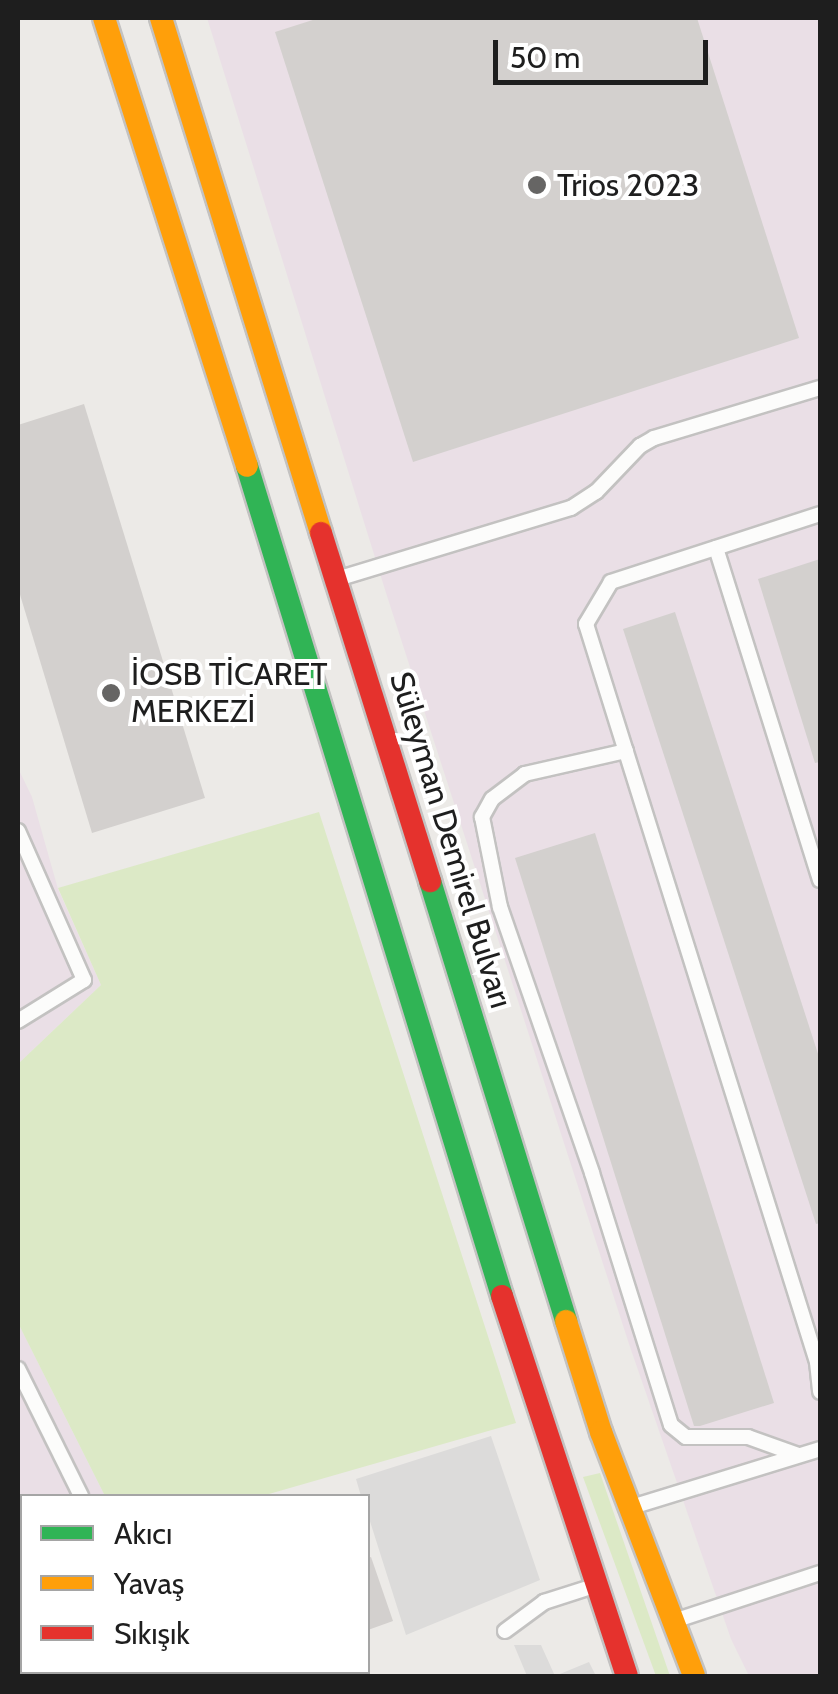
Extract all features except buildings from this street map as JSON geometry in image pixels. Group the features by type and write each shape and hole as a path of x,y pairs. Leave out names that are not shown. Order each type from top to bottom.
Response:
{"street":[{"path":"104,18 626,1676"},
{"name":"Süleyman Demirel Bulvarı","path":"161,18 595,1414 694,1676"}],"lane":[{"path":"336,579 571,508 596,492 640,446 654,438 820,388"},
{"path":"820,514 611,582 586,624 817,1362 820,1392"},
{"path":"716,548 820,880"},
{"path":"626,751 525,774 492,799 482,817 500,906 592,1173 671,1425 686,1437 748,1436 798,1456"},
{"path":"18,831 84,980 18,1021"},
{"path":"18,1369 80,1494"},
{"path":"629,1507 820,1449"},
{"path":"672,1622 820,1574"},
{"path":"506,1631 544,1602 595,1586"}],"shaded area":[{"path":"207,18 820,18 820,1676 749,1676 731,1639 629,1344 387,596"},
{"path":"18,768 32,797 58,889 101,985 18,1064"},
{"path":"18,1323 104,1494 20,1494 20,1674 195,1676 18,1676"},
{"path":"491,1436 540,1580 406,1635 370,1521 370,1494 360,1494 356,1479"},
{"path":"514,1645 541,1645 555,1676 527,1676"},
{"path":"589,1662 596,1676 555,1676"}],"green space":[{"path":"319,812 516,1423 269,1494 104,1494 18,1323 18,1064 101,985 58,888"},
{"path":"600,1473 670,1676 656,1676 583,1477"}],"traffic: fast":[{"path":"247,466 502,1296"},
{"path":"430,881 566,1321"}],"traffic: slow":[{"path":"104,18 247,466"},
{"path":"161,18 321,533"},
{"path":"566,1321 601,1432 694,1676"}],"traffic: jam":[{"path":"321,533 430,881"},
{"path":"502,1296 627,1676"}],"place":[{"name":"Trios 2023","path":"537,185"},
{"name":"İOSB TİCARET MERKEZİ","path":"111,693"}]}
